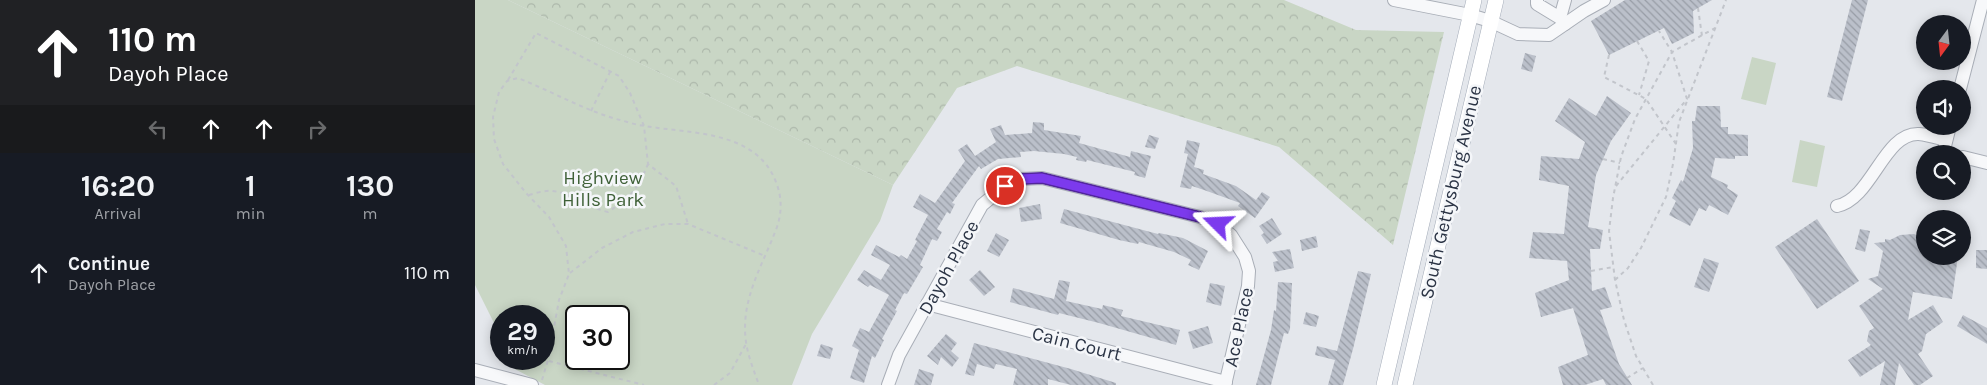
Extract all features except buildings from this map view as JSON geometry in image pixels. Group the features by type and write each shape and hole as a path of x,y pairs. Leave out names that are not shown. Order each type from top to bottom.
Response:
{"main road":[{"name":"South Gettysburg Avenue","path":"1405,385 1496,0"},
{"name":"South Gettysburg Avenue","path":"1384,385 1472,7"}],"street":[{"path":"1394,0 1472,7 1490,21 1517,34 1549,35 1562,21 1603,0"},
{"path":"1537,0 1537,4 1562,21"},
{"path":"1562,21 1565,0"},
{"path":"1962,80 1983,0"},
{"path":"1837,206 1846,205 1859,194 1889,151 1905,138 1912,134 1920,134 1938,145"},
{"path":"1971,159 1987,163"},
{"name":"Dayoh Place","path":"888,385 899,355 983,205 1005,186 1021,179 1034,178 1060,181 1200,217 1218,224 1237,241"},
{"name":"Ace Place","path":"1226,383 1249,279 1245,256 1237,241"},
{"name":"Cain Court","path":"927,304 1226,383"},
{"path":"475,370 537,384"}],"path":[{"path":"1615,280 1628,268 1641,248 1666,197 1679,122 1726,0"},
{"path":"1698,8 1702,36"},
{"path":"1653,385 1636,356 1624,320 1615,280 1609,231 1615,188 1620,163 1635,119 1672,52 1715,28"},
{"path":"1659,31 1672,52 1687,99"},
{"path":"529,195 551,190 571,196 598,210 608,212 627,200 639,187 648,164 644,126 630,93 619,76 611,70 536,33 499,92 493,117 495,139 503,164 529,195 549,217 566,246 569,274 559,300 555,322"},
{"path":"1637,42 1649,61 1639,95"},
{"path":"1609,55 1604,77 1646,99 1676,144"},
{"path":"591,111 611,70"},
{"path":"507,81 518,78 591,111 644,126 686,130 717,136 745,147 763,161 773,173 779,189 781,204 779,221 747,302 744,322 746,344 759,385"},
{"path":"1615,188 1687,99"},
{"path":"1603,158 1620,163"},
{"path":"648,164 676,186 688,224"},
{"path":"569,274 602,248 633,232 665,224 688,224 765,256"},
{"path":"1591,271 1613,267"},
{"path":"714,385 730,373 746,344"},
{"path":"555,362 644,385"},
{"path":"1627,378 1643,368"},
{"path":"537,384 543,370"},
{"path":"622,385 623,380"}],"green space":[{"name":"Highview Hills Park","path":"475,0 508,0 893,185 880,221 812,334 792,385 545,385 517,370 555,370 555,305 490,305 490,315 475,285"},
{"path":"508,0 1284,0 1356,30 1444,32 1393,245 1279,147 1017,66 957,88 893,185"},
{"path":"1752,57 1776,63 1766,105 1741,99"},
{"path":"1800,140 1825,146 1817,187 1792,182"}],"route":[{"path":"1005,186 1021,179 1042,178 1060,181 1200,217 1218,224"}]}
